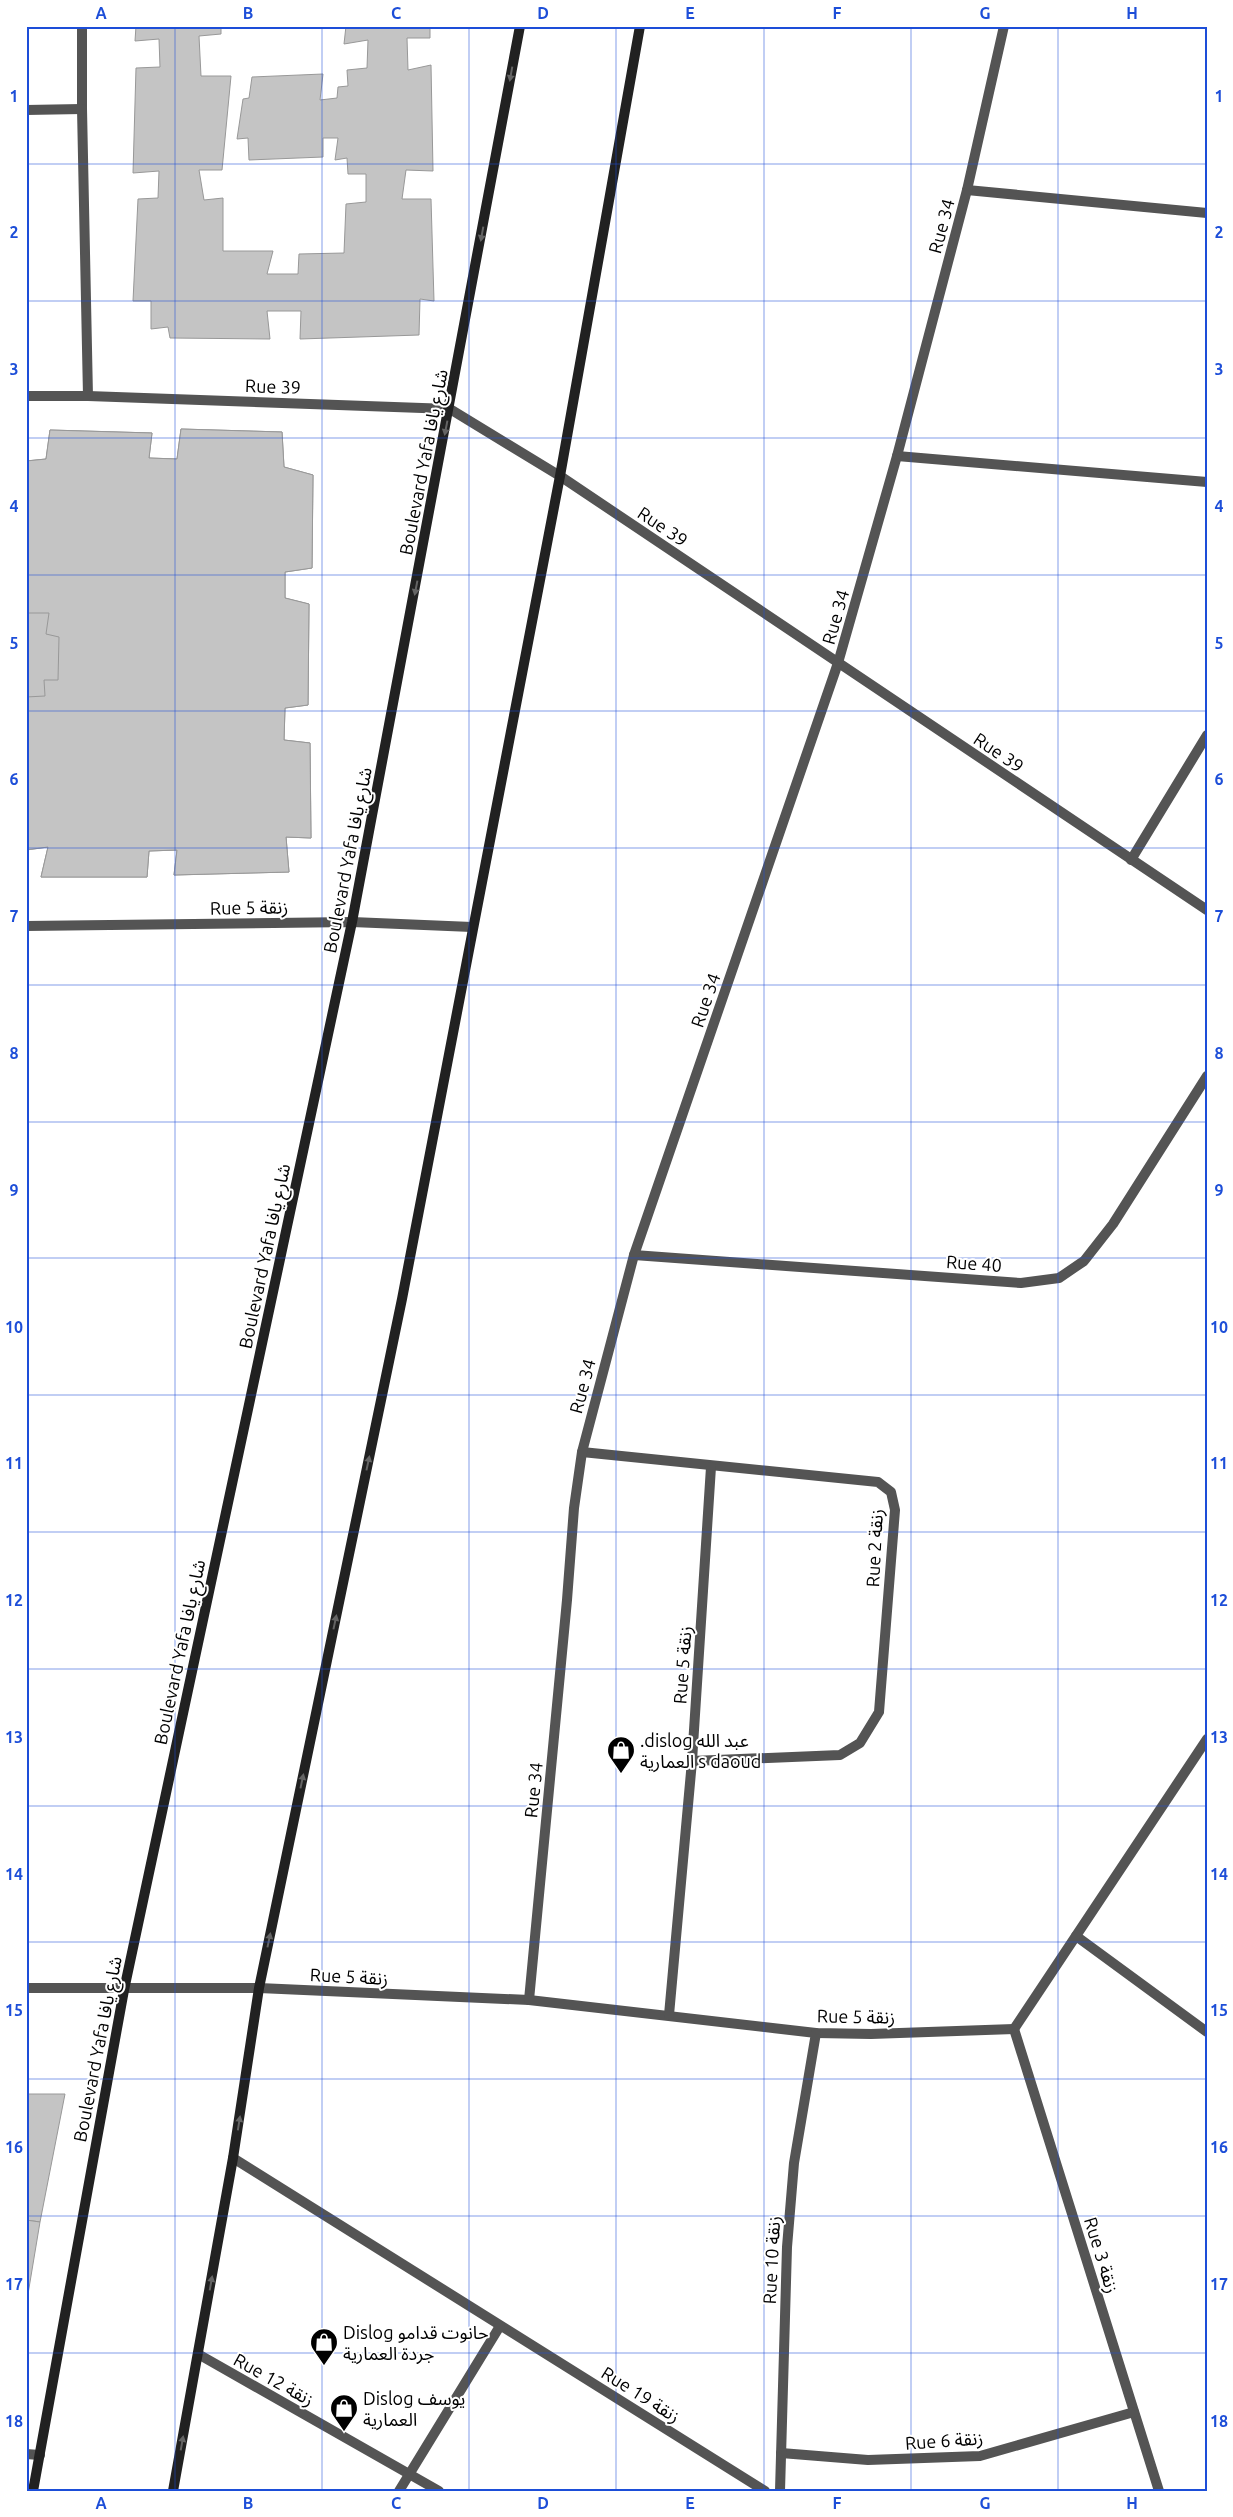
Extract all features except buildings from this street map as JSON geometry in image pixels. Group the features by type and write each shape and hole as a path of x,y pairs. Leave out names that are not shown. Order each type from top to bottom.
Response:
{"street":[{"path":"82,26 88,396"},
{"name":"Boulevard Yafa شارع يافا","path":"33,2491 124,1990 352,922 450,409 520,26"},
{"path":"173,2491 234,2158 259,1988 402,1299 560,476 640,26"},
{"name":"Rue 34","path":"528,2000 566,1610 574,1508 582,1452 634,1255 838,663 897,456 968,190 1004,26"},
{"path":"26,110 82,109"},
{"path":"968,190 1207,213"},
{"name":"Rue 39","path":"26,396 88,396 450,409 560,476 1207,910"},
{"path":"897,456 1207,482"},
{"path":"1130,860 1207,735"},
{"name":"Rue 5 زنقة","path":"26,926 352,922 472,927"},
{"name":"Rue 40","path":"634,1255 1021,1283 1059,1278 1084,1261 1112,1224 1207,1076"},
{"name":"Rue 2 زنقة","path":"582,1452 711,1467 878,1482 891,1492 895,1510 879,1712 860,1743 840,1755 692,1761"},
{"name":"Rue 5 زنقة","path":"669,2015 692,1761 711,1467"},
{"path":"1014,2029 1207,1739"},
{"path":"1076,1936 1207,2032"},
{"name":"Rue 5 زنقة","path":"26,1988 124,1990 259,1988 528,2000 816,2033 871,2034 1014,2029"},
{"name":"Rue 3 زنقة","path":"1014,2029 1159,2491"},
{"name":"Rue 10 زنقة","path":"780,2491 787,2247 794,2163 816,2033"},
{"name":"Rue 19 زنقة","path":"234,2158 765,2491"},
{"path":"399,2491 408,2472 500,2326"},
{"name":"Rue 12 زنقة","path":"198,2354 439,2491"},
{"name":"Rue 6 زنقة","path":"781,2454 868,2460 980,2456 1134,2412"},
{"path":"26,2454 40,2455"}],"place":[{"name":".dislog عبد الله العمارية s daoud","path":"621,1774"},
{"name":"Dislog حانوت قدامو جردة العمارية","path":"324,2366"},
{"name":"Dislog يوسف العمارية","path":"344,2432"}]}
